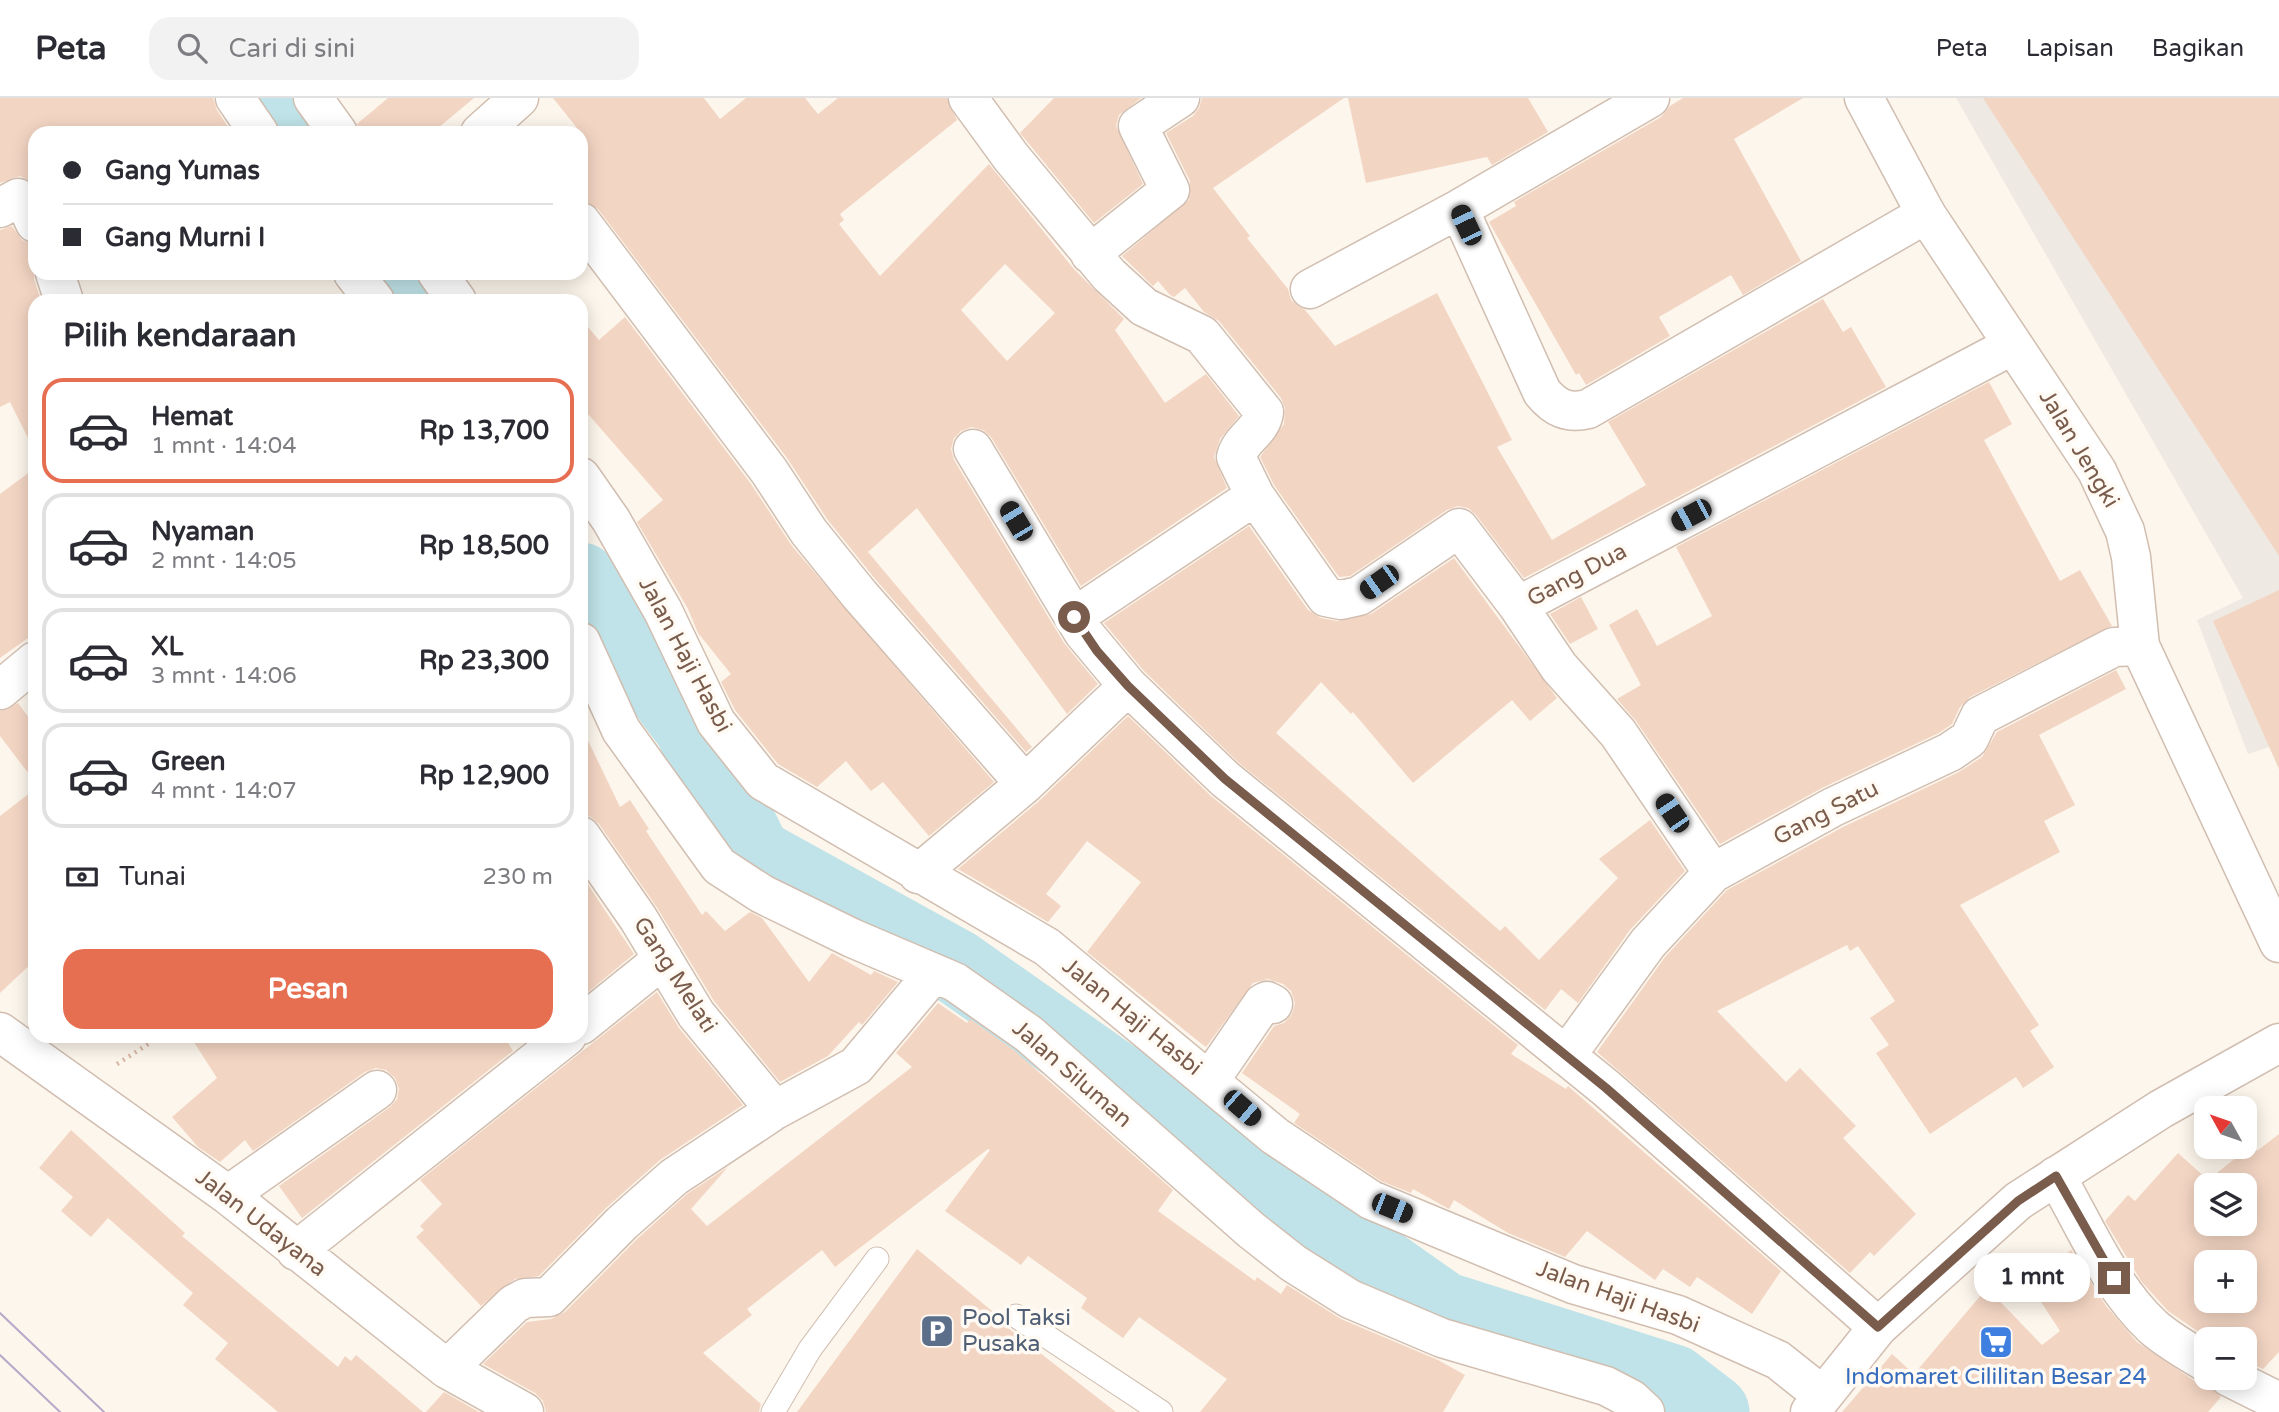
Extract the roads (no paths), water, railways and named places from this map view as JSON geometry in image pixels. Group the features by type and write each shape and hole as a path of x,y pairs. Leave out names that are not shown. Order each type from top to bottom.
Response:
{"street":[{"path":"313,98 333,126"},
{"path":"968,98 1090,254 1135,301 1202,335 1264,412 1262,421 1242,443 1236,457 1255,496 1074,617"},
{"path":"1090,254 1170,190 1138,126 1180,98"},
{"path":"1311,289 1459,209 1650,98"},
{"name":"Jalan Jengki","path":"1864,98 1926,214 2097,471 2116,509 2131,557 2140,646 2279,943"},
{"path":"0,208 18,198 28,208"},
{"path":"1459,209 1542,392 1558,407 1576,411 1588,409 1926,214"},
{"path":"588,231 745,438 818,542 1025,785"},
{"path":"358,280 370,294"},
{"name":"Gang Dua","path":"1255,496 1326,597 1332,599 1359,596 1459,528 1518,606 2013,345"},
{"path":"972,449 1074,617 1097,651 1128,686 1225,779 1566,1056 1878,1327"},
{"name":"Jalan Haji Hasbi","path":"588,487 611,520 663,611 716,722 763,781 1047,947 1275,1136 1371,1200 1573,1284 1678,1315 1778,1360 1816,1403"},
{"path":"1518,606 1559,667 1618,733 1713,873"},
{"name":"Gang Satu","path":"1566,1056 1648,943 1713,873 1822,813 1950,752 1970,738 1980,716 2114,647 2140,646"},
{"name":"Jalan Siluman","path":"588,657 621,730 719,866 762,894 955,982 1029,1034 1251,1230 1293,1263 1350,1299 1443,1339 1606,1386 1631,1399 1645,1412"},
{"path":"0,690 28,667"},
{"path":"918,874 1025,785 1128,686"},
{"name":"Gang Melati","path":"588,846 639,918 696,1014 775,1110"},
{"path":"588,1019 663,959"},
{"path":"447,1369 514,1304 525,1298 550,1297 622,1223 674,1177 775,1110 856,1066 933,974"},
{"path":"1210,1080 1263,1003 1266,1000 1273,1004"},
{"name":"Jalan Udayana","path":"0,1031 228,1195 447,1369 524,1412"},
{"path":"1816,1403 1878,1327 2018,1201 2161,1110 2279,1042"},
{"path":"296,1251 558,1043"},
{"path":"228,1195 377,1090"},
{"path":"2056,1176 2114,1278 2137,1309 2168,1339 2194,1355"}],"lane":[{"path":"773,1412 810,1349 877,1259"},
{"path":"1016,1316 1161,1412"}],"waterway":[{"path":"273,98 291,126"},
{"path":"391,280 400,294"},
{"path":"588,589 691,726 754,855 955,966 1443,1309 1673,1382 1712,1412"}],"tram line":[{"path":"0,1313 104,1412"},
{"path":"0,1355 60,1412"}],"place":[{"name":"Pool Taksi Pusaka","path":"937,1331"},
{"name":"Indomaret Cililitan Besar 24","path":"1996,1342"}]}
